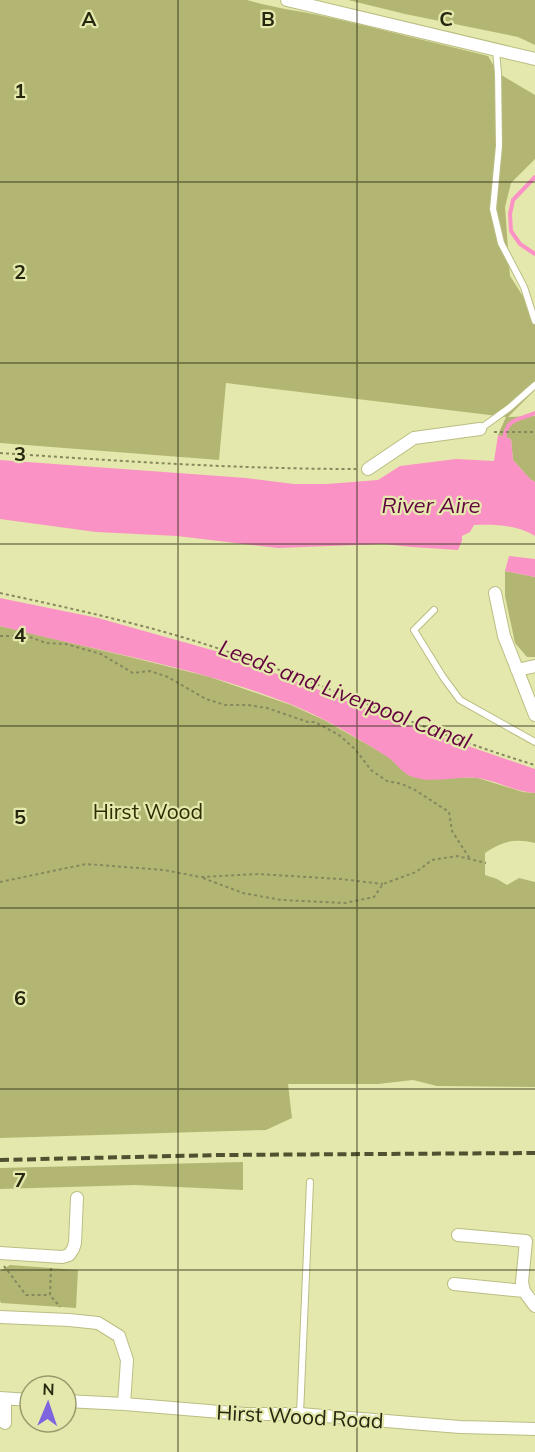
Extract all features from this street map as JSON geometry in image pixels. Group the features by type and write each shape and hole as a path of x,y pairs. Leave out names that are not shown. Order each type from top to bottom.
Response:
{"street":[{"path":"287,0 535,59"},
{"path":"368,468 414,438 480,429"},
{"path":"495,593 504,636 535,716"},
{"path":"516,670 535,666"},
{"path":"0,1253 69,1256 73,1249 77,1198"},
{"path":"458,1235 531,1240 522,1282 524,1291 535,1306"},
{"path":"454,1284 524,1291"},
{"path":"0,1317 98,1323 119,1336 127,1360 124,1404"},
{"path":"5,1423 2,1399 18,1400"},
{"name":"Hirst Wood Road","path":"78,1402 245,1414 300,1414 460,1427 535,1429"}],"lane":[{"path":"496,50 499,146 493,209 501,243 524,287 535,321"},
{"path":"480,429 535,385"},
{"path":"434,610 414,630 460,700 535,742"},
{"path":"300,1414 310,1182"}],"path":[{"path":"500,432 535,434"},
{"path":"0,453 267,468 368,468"},
{"path":"0,593 131,622 221,649 448,736 535,765"},
{"path":"0,636 27,636 46,643 66,644 101,654 134,673 150,671 168,677 206,699 225,705 267,708 327,727 355,749 371,770 387,781 415,790 449,812 452,831 470,859"},
{"path":"200,877 258,874 383,884 416,872 432,860 457,856 486,863"},
{"path":"0,882 86,864 164,870 200,877 243,893 281,900 345,903 374,897 383,884"},
{"path":"51,1256 50,1295 69,1320"},
{"path":"0,1261 26,1294 50,1295"}],"green space":[{"path":"0,0 247,0 488,56 498,73 535,95 535,159 511,183 505,207 510,276 535,315 535,390 508,417 535,416 535,482 513,460 511,439 498,435 506,417 226,383 219,460 0,443"},
{"path":"348,0 535,0 535,45 518,37"},
{"path":"505,571 535,577 535,657 527,657 515,643 505,596"},
{"name":"Hirst Wood","path":"0,626 210,677 291,705 324,720 372,747 390,758 408,775 478,778 523,792 535,793 535,843 509,842 485,853 485,875 507,885 519,878 535,882 535,1087 437,1086 413,1080 378,1084 288,1084 292,1118 266,1130 0,1138"},
{"path":"243,1162 243,1190 135,1185 0,1189 0,1168"},
{"path":"10,1265 78,1270 76,1308 1,1303 0,1271"}],"water":[{"name":"River Aire","path":"498,435 511,439 513,460 535,482 535,536 506,526 474,525 470,532 462,536 458,550 383,544 278,548 177,536 96,532 0,519 0,460 246,478 294,484 327,484 378,480 400,466 456,459 494,461"},
{"name":"River Aire","path":"509,556 535,559 535,577 505,571"},
{"path":"0,598 98,618 219,652 413,727 535,769 535,793 520,791 478,778 427,780 410,776 389,758 339,728 302,709 255,691 183,670 0,626"}],"waterway":[{"path":"535,177 513,200 510,214 511,231 520,244 535,254"},
{"path":"504,441 507,428 513,421 535,413"}],"railway":[{"path":"0,1160 219,1155 535,1153"}],"water label":[{"name":"Leeds and Liverpool Canal","path":"345,694"}]}
